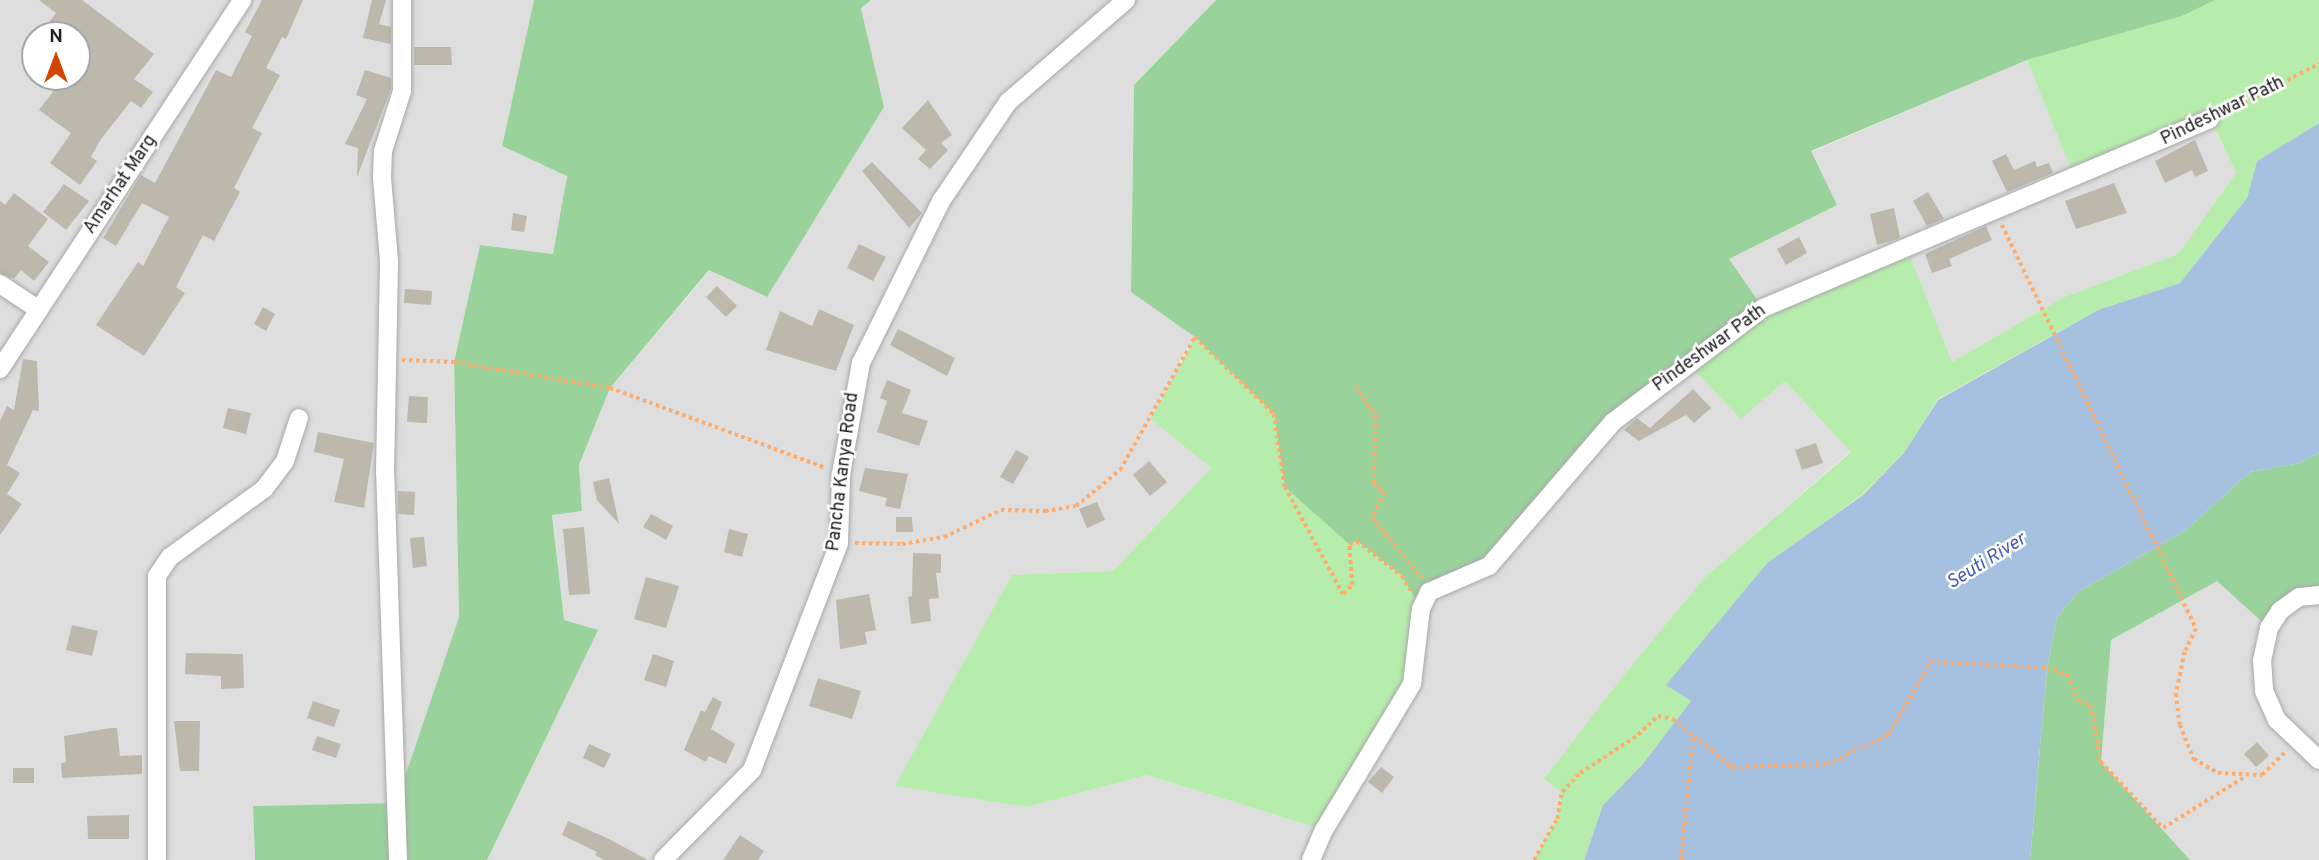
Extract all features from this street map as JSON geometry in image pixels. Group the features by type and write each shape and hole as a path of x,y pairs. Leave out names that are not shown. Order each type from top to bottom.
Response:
{"street":[{"name":"Amarhat Marg","path":"0,369 242,0"},
{"path":"398,860 384,473 389,261 382,165 402,91 402,0"},
{"name":"Pancha Kanya Road","path":"674,857 752,769 839,543 841,474 861,363 941,201 1008,102 1126,0"},
{"name":"Pindeshwar Path","path":"1429,592 1489,566 1613,422 1763,308 2210,120"},
{"path":"0,284 38,310"},
{"path":"157,860 157,576 170,557 264,489 285,461 299,418"},
{"path":"1311,860 1324,830 1412,684 1421,609 1429,592"},
{"path":"2319,595 2299,597 2280,611 2269,628 2262,660 2264,691 2277,720 2299,737 2319,760"}],"path":[{"name":"Pindeshwar Path","path":"2210,120 2319,64"},
{"path":"1995,210 2196,629 2185,652 2176,694 2180,725 2194,759 2218,774 2262,775 2299,737"},
{"path":"839,543 901,544 943,537 1001,510 1045,512 1076,506 1120,470 1195,337 1274,414 1285,487 1343,594 1352,585 1349,544 1357,541 1402,576 1421,609"},
{"path":"387,360 454,362 610,388 841,474"},
{"path":"1356,386 1376,417 1374,483 1385,493 1372,517 1390,544 1418,570 1429,592"},
{"path":"1534,860 1552,832 1562,792 1580,773 1638,735 1658,716 1673,719 1732,767 1828,764 1888,735 1930,662 2048,668 2067,674 2079,702 2091,705 2101,762 2163,828 2246,776"},
{"path":"1681,860 1693,735"}],"shaded area":[{"path":"0,0 534,0 502,146 567,176 553,254 480,245 454,362 459,617 396,803 253,806 255,860 0,860"},
{"path":"871,0 1216,0 1134,85 1131,291 1195,337 1179,362 1211,468 1113,571 1012,575 1027,807 1147,775 1324,830 1421,609 1613,422 1688,363 1784,380 1851,451 1705,577 1544,780 1562,792 1557,819 1534,860 487,860 597,630 564,621 552,514 582,511 579,465 610,388 710,270 766,297 884,107 861,7"},
{"path":"2027,60 2075,178 2210,119 2236,173 2178,254 2064,297 1952,362 1763,308 1729,259 1836,205 1811,152"},
{"path":"2218,580 2269,628 2280,611 2319,595 2319,860 2190,860 2101,762 2111,640"}],"green space":[{"path":"534,0 871,0 861,8 884,107 767,297 709,270 610,388 579,465 582,511 552,515 564,620 598,630 487,860 255,860 253,806 396,803 459,617 454,362 480,245 553,254 567,176 502,146"},
{"path":"1216,0 2215,0 2182,16 2027,60 1811,151 1837,205 1729,259 1763,308 1613,422 1489,566 1449,582 1421,609 1402,576 1357,541 1349,544 1285,487 1274,414 1195,337 1131,292 1134,85"},
{"path":"2215,0 2319,0 2319,123 2257,161 2247,198 2180,283 2098,310 1938,399 1904,453 1862,495 1767,563 1667,685 1691,701 1642,765 1603,805 1584,860 1534,860 1557,819 1562,793 1544,779 1620,680 1705,577 1851,452 1785,381 1741,419 1688,363 1763,308 1906,246 1952,362 2064,297 2178,254 2236,173 2211,120 2075,179 2027,60 2182,16"},
{"path":"1195,337 1274,414 1285,487 1402,576 1421,609 1412,684 1324,830 1147,775 1027,807 895,786 1012,575 1113,571 1211,468 1151,419"},
{"path":"2319,453 2319,595 2299,597 2269,628 2217,581 2111,640 2101,762 2190,860 2030,860 2047,668 2057,617 2078,592 2186,530 2250,472 2299,463"}],"water":[{"name":"Seuti River","path":"2319,123 2319,453 2299,463 2250,472 2186,530 2078,592 2057,617 2047,668 2030,860 1584,860 1603,805 1642,765 1691,701 1666,685 1767,563 1863,495 1904,453 1938,400 2098,310 2180,283 2247,198 2257,161"}],"building":[{"path":"39,0 82,0 154,54 134,79 153,92 141,108 131,101 101,139 91,157 97,161 80,185 50,163 71,133 39,110 53,91 91,91 91,21 50,21 56,13"},
{"path":"262,0 303,0 286,39 282,37 266,68 280,75 252,128 262,133 234,188 240,192 214,241 203,235 176,287 185,293 144,356 96,325 138,262 143,266 169,217 142,203 116,246 103,238 141,175 155,183 216,70 231,77 252,36 245,32"},
{"path":"372,0 386,0 379,24 391,27 391,44 363,38"},
{"path":"414,47 451,47 452,65 414,65"},
{"path":"365,70 391,78 391,89 357,177 358,148 345,144 367,99 356,95"},
{"path":"928,100 952,135 941,143 948,150 930,169 918,159 926,150 902,128"},
{"path":"2195,140 2208,171 2195,177 2192,170 2165,183 2155,161"},
{"path":"2006,154 2014,170 2035,161 2037,167 2049,163 2053,173 2007,192 1992,161"},
{"path":"872,162 922,213 909,228 862,171"},
{"path":"2114,183 2127,213 2076,229 2065,201"},
{"path":"64,184 89,201 66,230 43,212"},
{"path":"1928,192 1944,219 1927,226 1913,201"},
{"path":"14,193 48,219 28,246 49,262 34,281 21,270 14,279 0,273 0,201 5,205"},
{"path":"1894,208 1900,238 1877,245 1870,214"},
{"path":"513,213 527,216 524,232 511,230"},
{"path":"1986,226 1992,240 1949,259 1952,266 1932,273 1925,254"},
{"path":"1799,237 1807,253 1786,265 1777,249"},
{"path":"859,244 886,257 873,281 847,268"},
{"path":"717,286 737,306 726,317 706,297"},
{"path":"405,289 432,291 431,305 404,303"},
{"path":"263,307 275,314 266,331 254,324"},
{"path":"819,309 854,325 836,371 766,350 780,311 812,326"},
{"path":"898,329 955,358 947,376 890,345"},
{"path":"23,359 37,361 39,411 33,410 7,465 20,473 7,494 22,504 0,535 0,421 7,406 14,410"},
{"path":"887,380 911,390 902,413 928,421 919,446 877,432 887,401 880,398"},
{"path":"1693,389 1711,408 1694,423 1686,415 1639,441 1624,430 1637,418 1650,428"},
{"path":"409,396 428,397 427,423 407,422"},
{"path":"228,408 251,413 246,434 223,428"},
{"path":"318,432 374,443 364,508 334,502 344,459 314,452"},
{"path":"1816,443 1823,463 1802,470 1795,450"},
{"path":"1016,450 1029,457 1013,484 1000,477"},
{"path":"1149,461 1167,482 1150,496 1133,475"},
{"path":"865,468 908,474 900,509 885,506 887,498 859,491"},
{"path":"609,478 619,524 597,500 593,482"},
{"path":"398,491 415,492 414,515 398,514"},
{"path":"1097,502 1105,520 1087,528 1079,509"},
{"path":"651,514 673,526 666,540 643,527"},
{"path":"896,517 912,517 913,532 896,532"},
{"path":"584,527 590,594 569,595 563,529"},
{"path":"729,529 748,534 742,557 724,552"},
{"path":"424,537 427,566 413,568 410,538"},
{"path":"913,553 941,554 941,573 936,573 939,598 929,599 931,621 911,624 908,597 912,596"},
{"path":"646,577 679,586 666,628 634,619"},
{"path":"869,594 876,630 865,632 867,644 840,649 836,600"},
{"path":"72,625 98,631 92,656 66,650"},
{"path":"186,653 243,654 244,688 221,689 221,676 185,674"},
{"path":"653,654 674,661 666,687 644,680"},
{"path":"818,678 861,691 852,719 809,706"},
{"path":"713,697 722,702 711,729 735,744 726,764 709,756 706,762 684,750 701,710 705,712"},
{"path":"313,701 340,710 334,727 307,718"},
{"path":"174,721 200,721 199,771 180,771"},
{"path":"117,728 120,756 142,755 142,774 62,778 61,763 66,762 64,736"},
{"path":"317,736 341,744 336,758 312,750"},
{"path":"2257,742 2269,756 2256,767 2244,754"},
{"path":"589,744 611,754 604,768 583,758"},
{"path":"1381,767 1394,777 1382,793 1368,782"},
{"path":"13,768 34,768 34,783 13,783"},
{"path":"129,815 129,839 88,839 87,816"},
{"path":"568,821 648,860 604,860 595,855 597,852 562,835"},
{"path":"740,835 764,851 758,860 723,860"}]}
